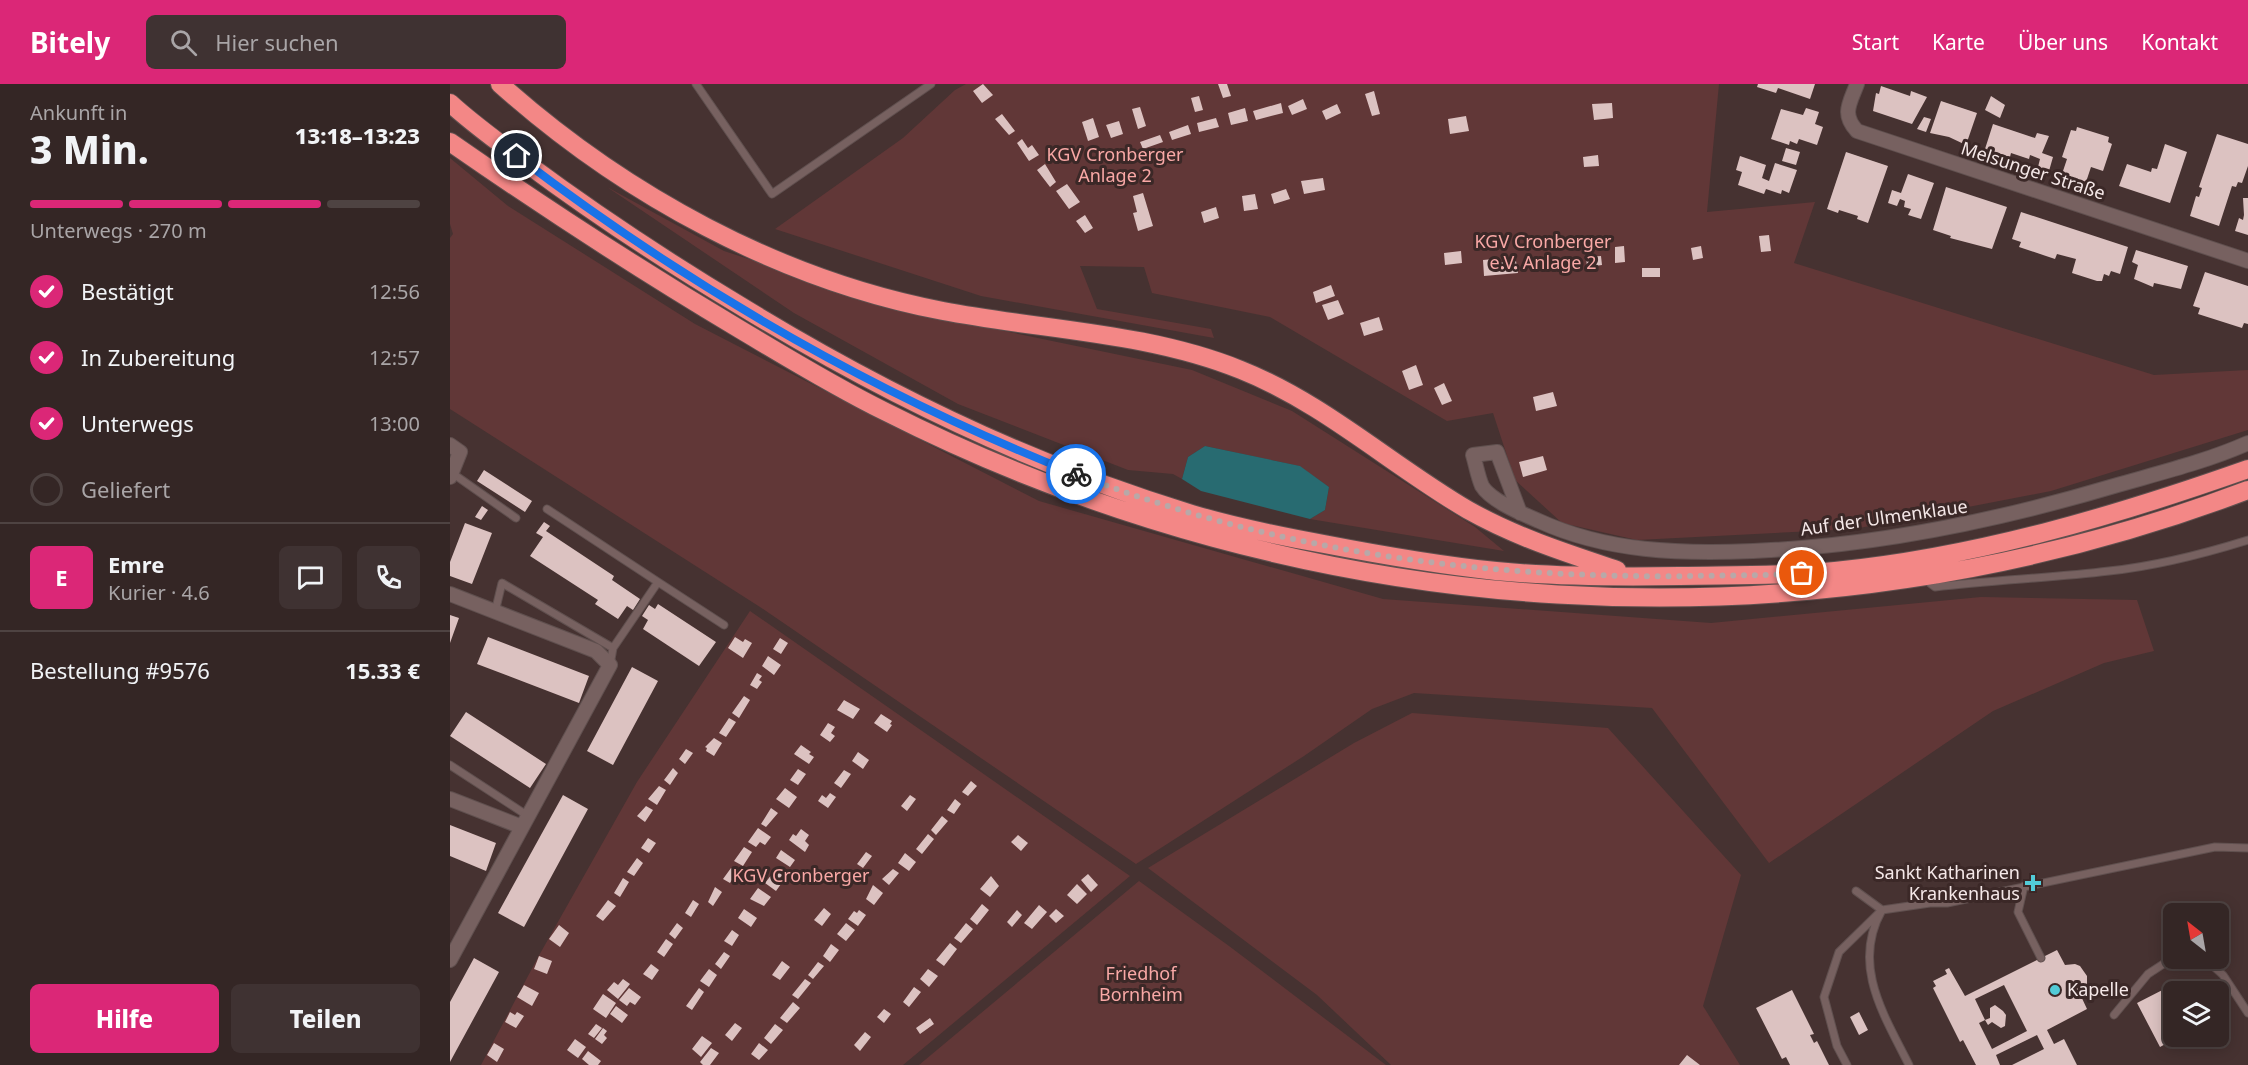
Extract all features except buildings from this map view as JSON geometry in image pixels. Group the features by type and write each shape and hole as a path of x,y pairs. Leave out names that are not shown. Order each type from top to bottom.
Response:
{"highway":[{"path":"500,84 563,134 632,183 729,238 779,260 855,288 941,311 1117,338 1206,356 1280,387 1456,502 1505,530 1551,549 1636,577"},
{"path":"450,104 591,211 722,295 871,382 955,423 1093,480 1194,515 1268,533 1393,557 1456,566 1552,575 1636,577 1784,575 1838,571 1983,547 2055,530 2248,469"},
{"path":"450,142 521,192 617,254 758,340 883,411 1011,469 1082,496 1200,535 1327,566 1456,587 1605,597 1705,598 1838,590 1985,566 2076,544 2162,519 2248,490"}],"street":[{"name":"Melsunger Straße","path":"1857,84 1847,112 1849,123 1857,131 2248,261"},
{"name":"Auf der Ulmenklaue","path":"1520,513 1564,532 1636,548 1711,553 1815,547 1916,534 2038,509 2184,466 2248,443"},
{"path":"450,446 460,452 451,475"},
{"path":"450,594 596,651 609,665 450,960"},
{"path":"450,799 525,822"}],"lane":[{"path":"696,84 772,194 931,84"},
{"path":"451,475 516,518"},
{"path":"547,509 724,625"},
{"path":"1921,577 1935,587 1979,581 2111,571 2179,558 2248,540"},
{"path":"609,665 613,648 658,582"},
{"path":"495,612 502,583 613,648"},
{"path":"450,765 525,822"},
{"path":"1857,891 1882,910 1891,910 1930,903 1947,903 2215,847 2248,848"},
{"path":"2024,886 2018,912 2041,958"},
{"path":"1847,1065 1837,1046 1824,997 1839,952 1882,910"},
{"path":"1882,910 1871,932 1869,965 1876,999 1909,1065"},
{"path":"2114,1015 2148,974 2163,964"},
{"path":"2216,969 2223,975 2248,1013"}],"green space":[{"name":"KGV Cronberger e.V. Anlage 2","path":"966,84 1719,84 1707,212 1815,202 1794,263 2154,375 2248,370 2248,430 2051,491 1854,529 1637,540 1562,523 1515,480 1493,413 1447,421 1270,317 1152,293 1144,267 1080,266 1097,309 1211,329 1214,338 981,296 775,229 903,138 955,90"},
{"path":"450,158 508,206 695,324 1039,501 1383,599 1711,623 1981,597 2137,600 2154,651 2104,663 1993,711 1769,863 1652,708 1414,693 1372,709 1304,756 1136,864 760,607 450,409 450,238 453,234 450,224"},
{"path":"607,187 724,251 908,311 1192,370 1292,411 1475,527 1504,551 1310,519 1325,510 1329,487 1299,466 1205,446 1188,457 1182,479 1173,474 1128,470 958,404 794,313"},
{"name":"KGV Cronberger","path":"750,611 1130,876 903,1065 481,1065 537,959 637,782"},
{"path":"1412,713 1608,728 1741,875 1703,1006 1740,1065 1391,1065 1317,995 1148,868 1354,743"},
{"name":"Friedhof Bornheim","path":"1139,881 1229,946 1386,1065 919,1065"}],"water":[{"path":"1205,446 1300,466 1329,487 1325,510 1310,519 1201,491 1182,479 1188,457"}],"way so far":[{"path":"1076,474 1194,515 1249,529 1393,557 1456,566 1552,575 1636,577 1802,573"}],"place":[{"name":"Sankt Katharinen Krankenhaus","path":"2033,883"},
{"name":"Kapelle","path":"2055,990"}],"route":[{"path":"517,156 591,211 722,295 832,361 955,423 1076,474"}],"park label":[{"name":"KGV Cronberger Anlage 2","path":"1115,166"}]}
